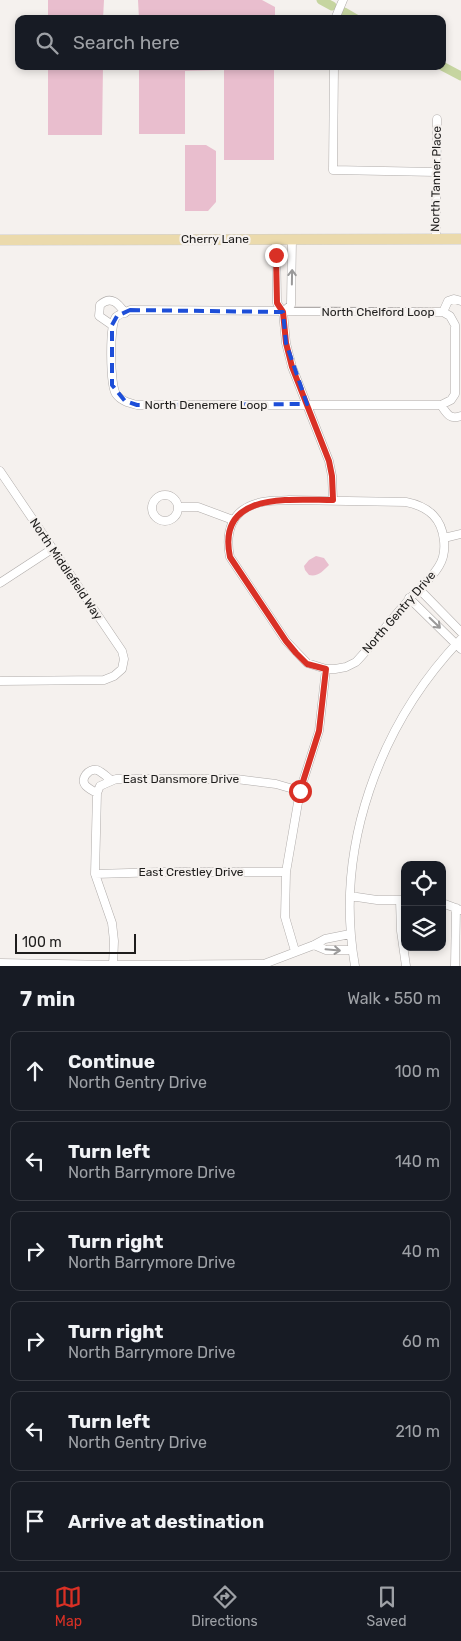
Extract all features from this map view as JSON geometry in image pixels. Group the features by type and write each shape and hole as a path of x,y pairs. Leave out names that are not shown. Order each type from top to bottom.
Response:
{"main road":[{"name":"Cherry Lane","path":"0,240 461,239"}],"street":[{"path":"336,15 342,0"},
{"path":"334,70 333,170 436,172"},
{"name":"North Tanner Place","path":"436,239 437,119"},
{"path":"276,239 277,303 283,312 286,343 292,367 329,461 333,500"},
{"path":"125,313 118,303 110,299 105,300 100,305 99,316 112,325 117,316 125,313 130,310 283,312 291,305 292,239"},
{"path":"442,312 448,301 454,299 461,301"},
{"name":"North Chelford Loop","path":"283,312 351,310 442,312 450,316 458,323 458,396 442,405"},
{"name":"North Denemere Loop","path":"112,325 112,385 124,401 136,405 307,404"},
{"path":"307,404 442,405 450,417 461,416"},
{"name":"North Middlefield Way","path":"0,471 122,651 124,659 122,669 114,676 104,680 0,682"},
{"path":"295,951 285,917 286,872 300,791 319,731 326,669 307,664 286,641 230,557 227,543 228,532 233,520 250,506 258,503 290,500 333,500 406,502 419,505 434,515 444,538 461,534"},
{"path":"179,507 198,506 233,520"},
{"name":"North Gentry Drive","path":"326,669 346,666 356,662 409,598 440,565 444,554 444,538"},
{"path":"0,583 52,549"},
{"path":"418,589 461,632"},
{"path":"355,966 350,934 353,855 359,824 378,765 399,722 428,677 459,644 409,598"},
{"path":"111,780 94,770 88,772 84,783 86,787 97,793 95,874 112,923 114,965"},
{"name":"East Dansmore Drive","path":"97,793 100,786 111,780 236,778 276,784 300,791"},
{"name":"East Crestley Drive","path":"95,874 286,872"},
{"path":"350,896 377,900 401,900"},
{"path":"446,904 458,909 455,966"},
{"path":"403,906 401,931 406,966"},
{"path":"0,963 114,965 264,964 325,939 350,934"},
{"path":"314,945 326,950 352,950"}],"highlighted area":[{"path":"130,310 283,312 286,343 307,404 137,405 125,401 112,385 112,325 117,316"}],"shaded area":[{"path":"48,0 104,0 103,15 48,15"},
{"path":"138,0 262,0 275,7 275,15 139,15"},
{"path":"48,70 103,70 102,135 48,135"},
{"path":"139,70 224,70 185,71 185,134 139,134"},
{"path":"224,70 274,70 274,160 224,160"},
{"path":"185,145 206,145 216,151 216,202 208,211 185,211"},
{"path":"316,556 324,558 329,565 318,574 309,575 304,566"}],"waterway":[{"path":"321,0 332,6"},
{"path":"344,12 349,15"},
{"path":"446,68 461,76"}],"route":[{"path":"276,255 277,303 283,312 286,343 292,367 329,461 333,500 290,500 258,503 250,506 233,520 228,532 227,543 230,557 286,641 307,664 326,669 319,731 300,791"}]}
